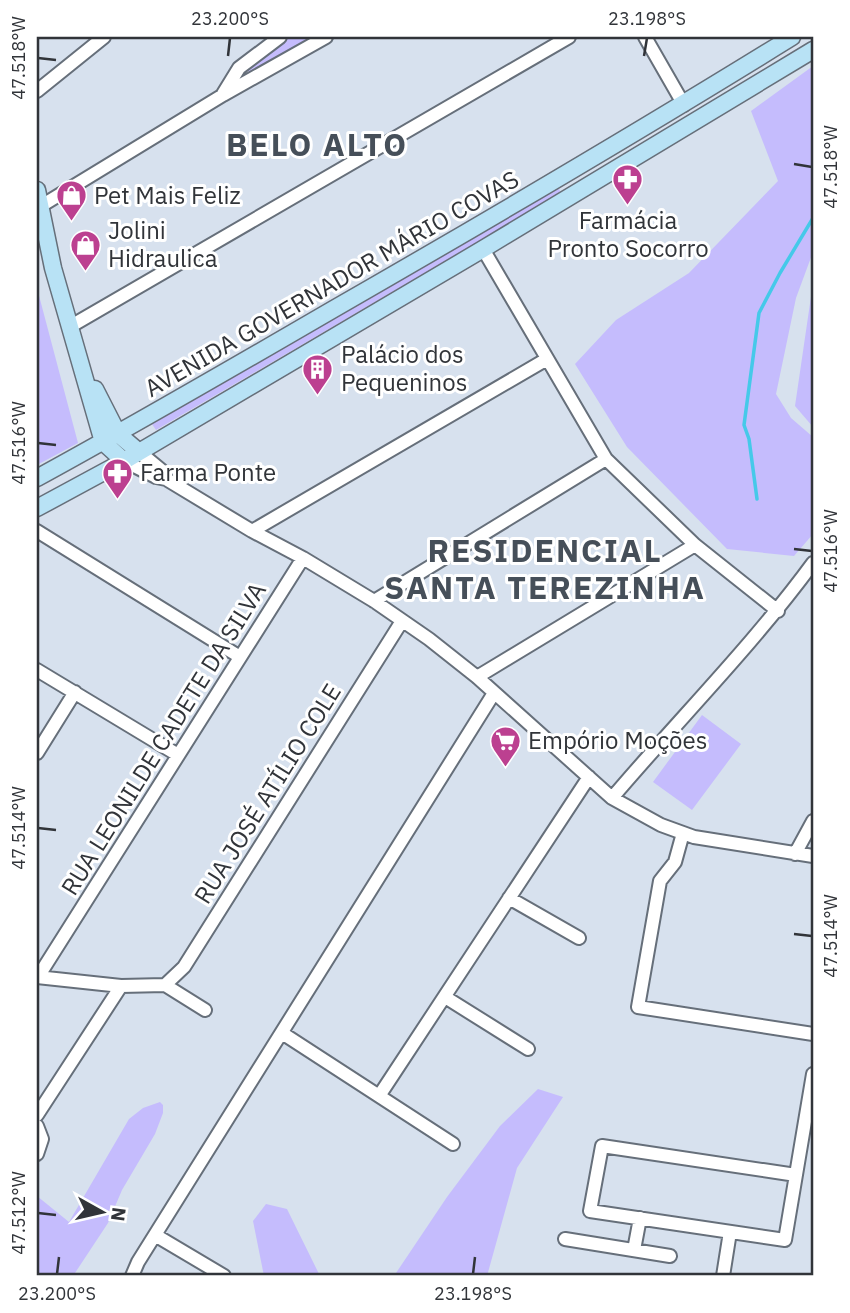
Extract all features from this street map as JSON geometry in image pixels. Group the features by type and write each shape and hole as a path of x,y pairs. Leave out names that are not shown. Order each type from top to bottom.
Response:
{"main road":[{"name":"AVENIDA GOVERNADOR MÁRIO COVAS","path":"37,478 118,434 684,105 792,37"},
{"name":"AVENIDA GOVERNADOR MÁRIO COVAS","path":"37,508 131,456 483,249 813,50"},
{"name":"AVENIDA GOVERNADOR MÁRIO COVAS","path":"591,184 591,171 643,137 648,126"},
{"path":"39,198 54,268 103,442 131,456"},
{"path":"86,380 96,390 131,456"}],"street":[{"path":"37,91 103,37"},
{"path":"223,95 239,68 280,37"},
{"path":"39,198 326,37"},
{"path":"71,326 569,37"},
{"path":"645,37 684,105"},
{"path":"483,249 606,458 695,545 778,611"},
{"path":"252,531 547,359"},
{"path":"131,456 156,477 166,479 374,601 477,677 612,798 661,825 683,833 728,844 813,856"},
{"path":"374,601 606,458"},
{"path":"37,531 240,657"},
{"path":"477,677 695,545"},
{"name":"RUA LEONILDE CADETE DA SILVA","path":"37,977 303,558"},
{"path":"612,798 676,722 778,611 813,563"},
{"name":"RUA JOSÉ ATÍLIO COLE","path":"164,985 184,967 402,621"},
{"path":"37,670 178,755"},
{"path":"37,753 75,692"},
{"path":"132,1276 494,693"},
{"path":"379,1096 589,777"},
{"path":"795,854 813,821"},
{"path":"683,833 675,863 660,880 638,1007 813,1034"},
{"path":"509,898 579,938"},
{"path":"37,977 121,986 164,985 205,1010"},
{"path":"37,1115 121,986"},
{"path":"445,997 528,1049"},
{"path":"282,1033 453,1144"},
{"path":"796,1175 602,1146 590,1211 785,1240 796,1175 813,1074"},
{"path":"37,1126 42,1139 37,1154"},
{"path":"634,1250 640,1218"},
{"path":"723,1276 730,1232"},
{"path":"155,1235 224,1276"},
{"path":"565,1239 670,1256"}],"shaded area":[{"path":"285,37 313,37 251,73 246,70"},
{"path":"813,66 813,252 796,298 776,394 791,418 813,437 813,534 794,556 727,549 627,447 575,364 616,320 689,273 778,181 751,111"},
{"path":"558,187 561,193 156,430 152,424"},
{"path":"813,283 813,427 795,406"},
{"path":"37,288 78,443 37,465"},
{"path":"702,715 741,744 692,810 653,782"},
{"path":"538,1089 563,1097 517,1168 487,1276 394,1276 447,1197 500,1126"},
{"path":"160,1102 163,1105 163,1113 155,1134 122,1190 108,1223 73,1276 37,1276 37,1196 69,1222 129,1119 143,1108"},
{"path":"266,1204 287,1209 320,1276 264,1276 253,1221"}],"waterway":[{"path":"757,499 749,439 744,425 759,313 813,218"}],"place":[{"name":"Farmácia Pronto Socorro","path":"628,206"},
{"name":"Pet Mais Feliz","path":"71,223"},
{"name":"Jolini Hidraulica","path":"85,272"},
{"name":"Palácio dos Pequeninos","path":"318,396"},
{"name":"Farma Ponte","path":"117,500"},
{"name":"Empório Moções","path":"505,768"}],"district":[{"name":"BELO ALTO","path":"317,145"},
{"name":"RESIDENCIAL SANTA TEREZINHA","path":"545,570"}]}
